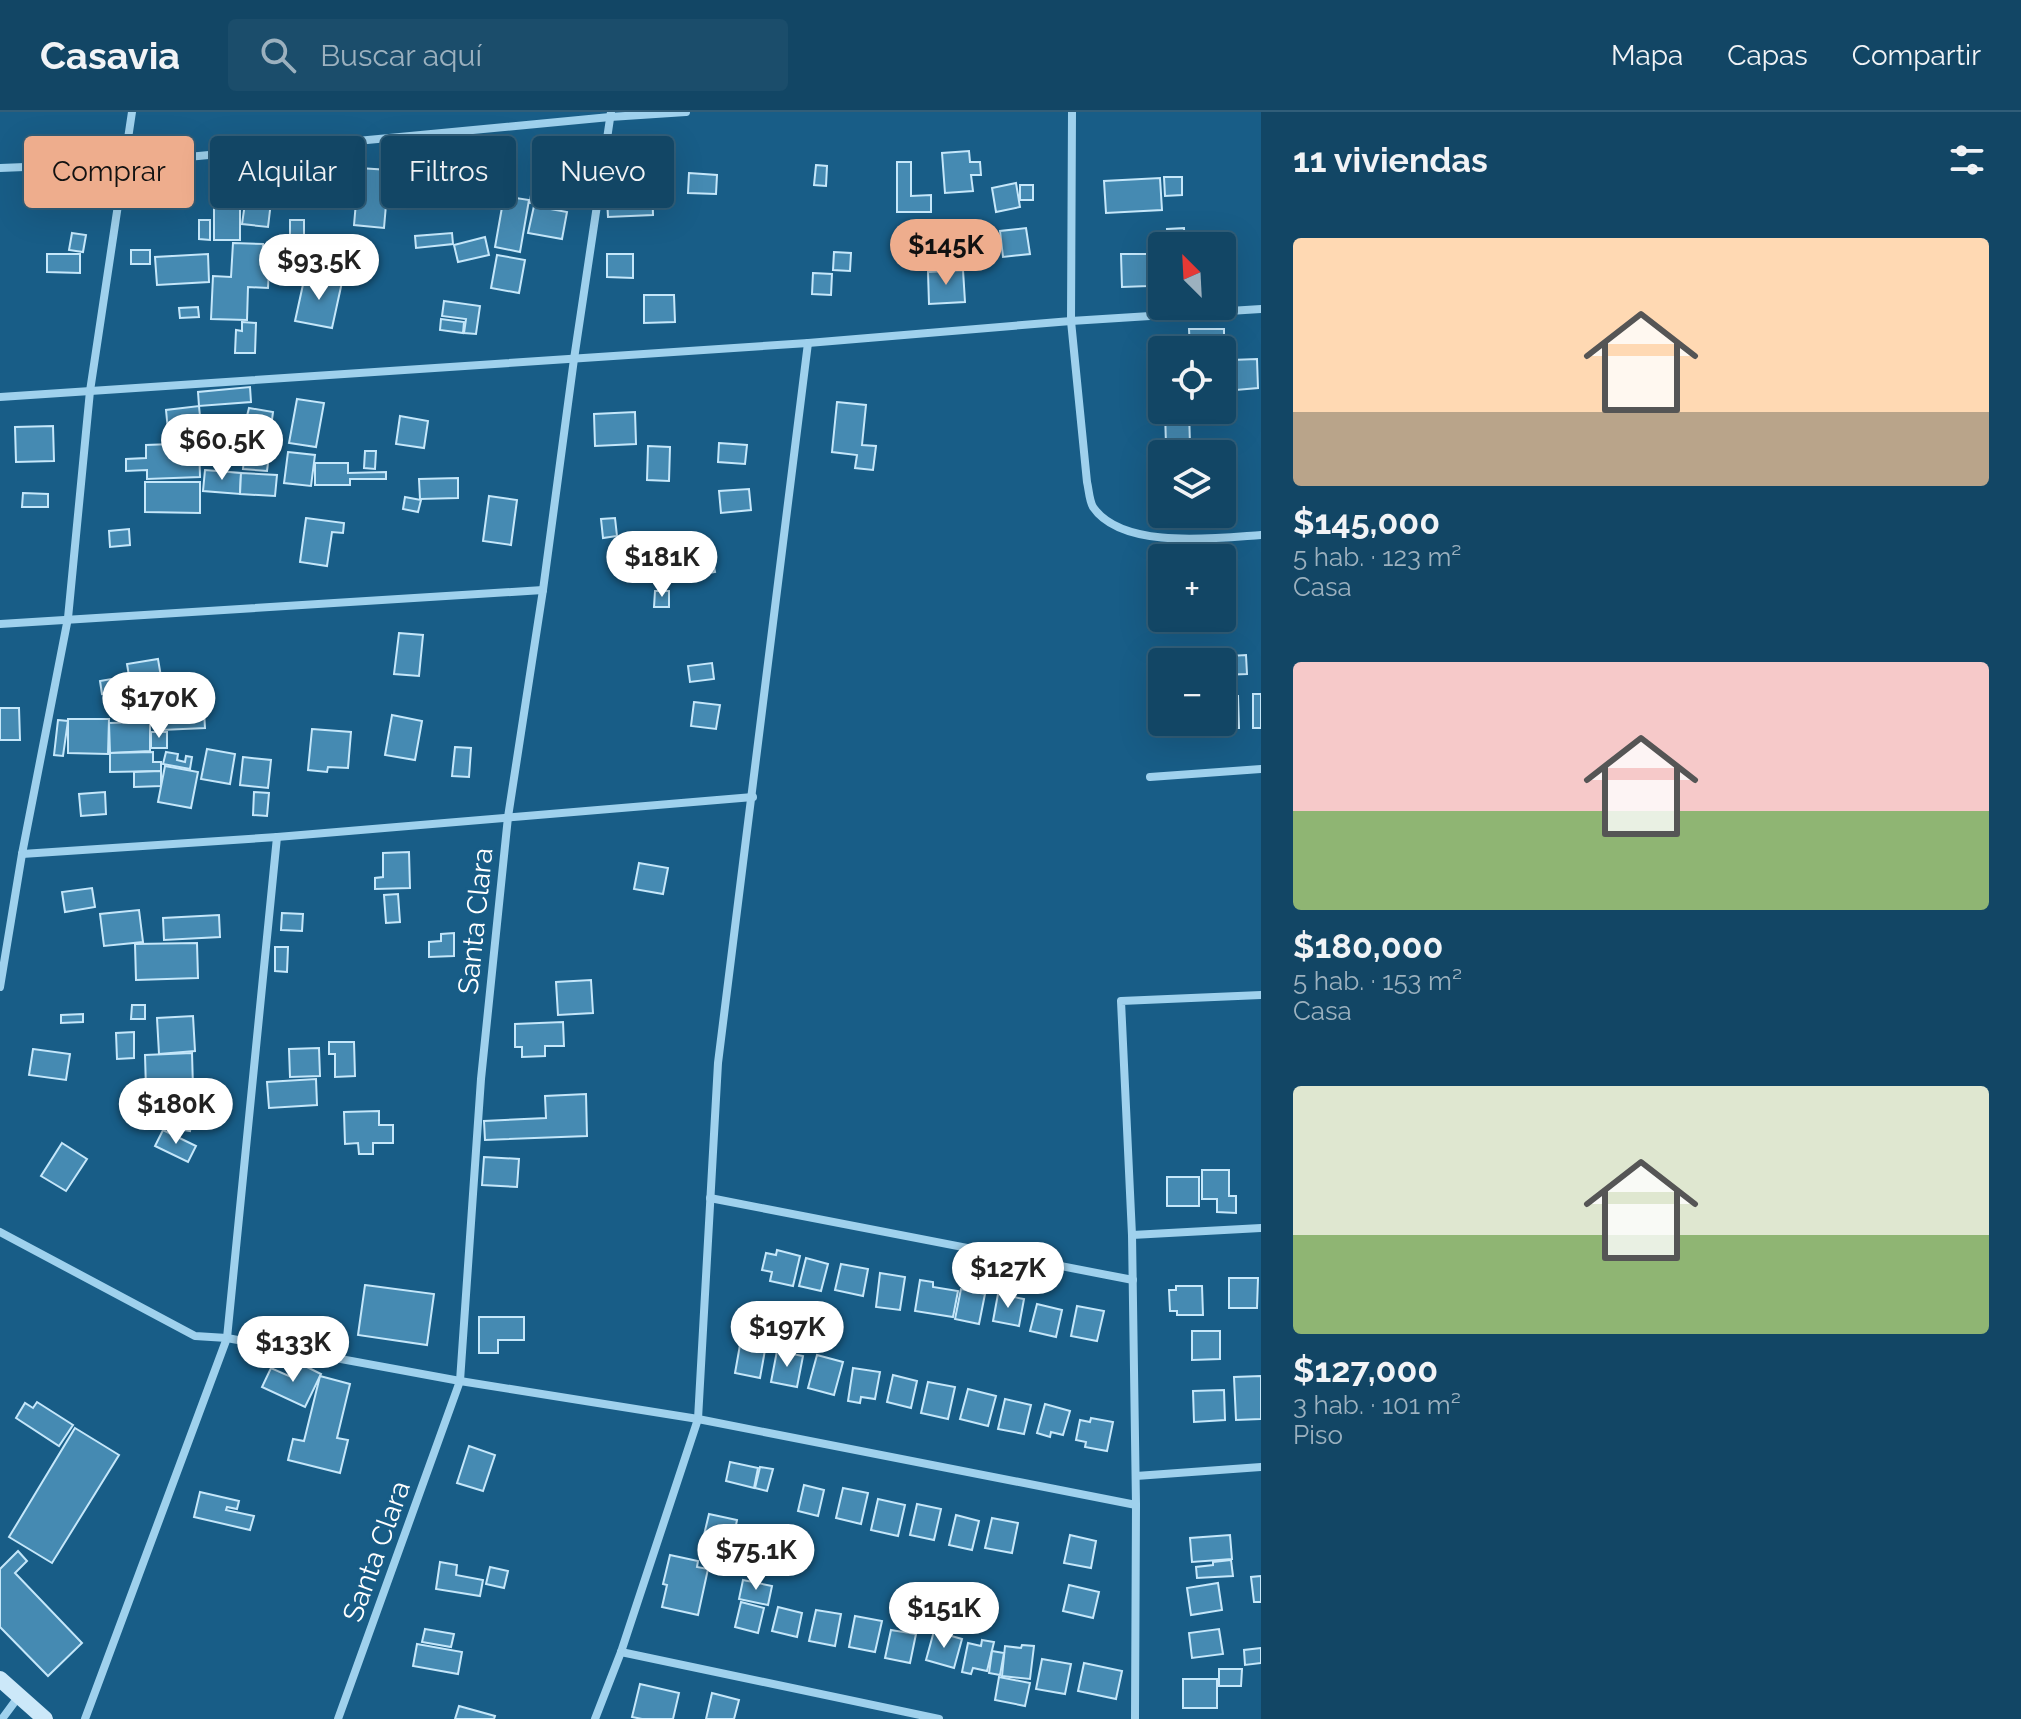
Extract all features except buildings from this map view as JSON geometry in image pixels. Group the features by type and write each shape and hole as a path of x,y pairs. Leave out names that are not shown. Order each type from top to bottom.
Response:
{"main road":[{"path":"0,1679 45,1719"}],"street":[{"path":"129,136 132,112"},
{"path":"194,156 610,115 686,112"},
{"path":"1072,112 1071,321 1091,505 1105,520 1131,532 1184,540 1261,535"},
{"name":"Santa Clara","path":"338,1719 460,1381 481,1079 508,817 610,115"},
{"path":"0,168 24,167"},
{"path":"0,987 22,854 68,618 90,391 118,208"},
{"path":"0,397 1261,309"},
{"path":"595,1719 621,1652 698,1419 718,1063 808,343"},
{"path":"0,624 543,590"},
{"path":"1150,777 1261,769"},
{"path":"22,854 277,837 753,797"},
{"path":"85,1719 227,1338 277,837"},
{"path":"1135,1719 1133,1280 1121,1001 1261,995"},
{"path":"710,1198 1133,1280"},
{"path":"1132,1235 1261,1228"},
{"path":"0,1232 195,1336 227,1338 460,1381 698,1419 1136,1505"},
{"path":"1136,1476 1261,1467"},
{"path":"621,1652 939,1719"},
{"path":"2,1719 19,1696"}]}
